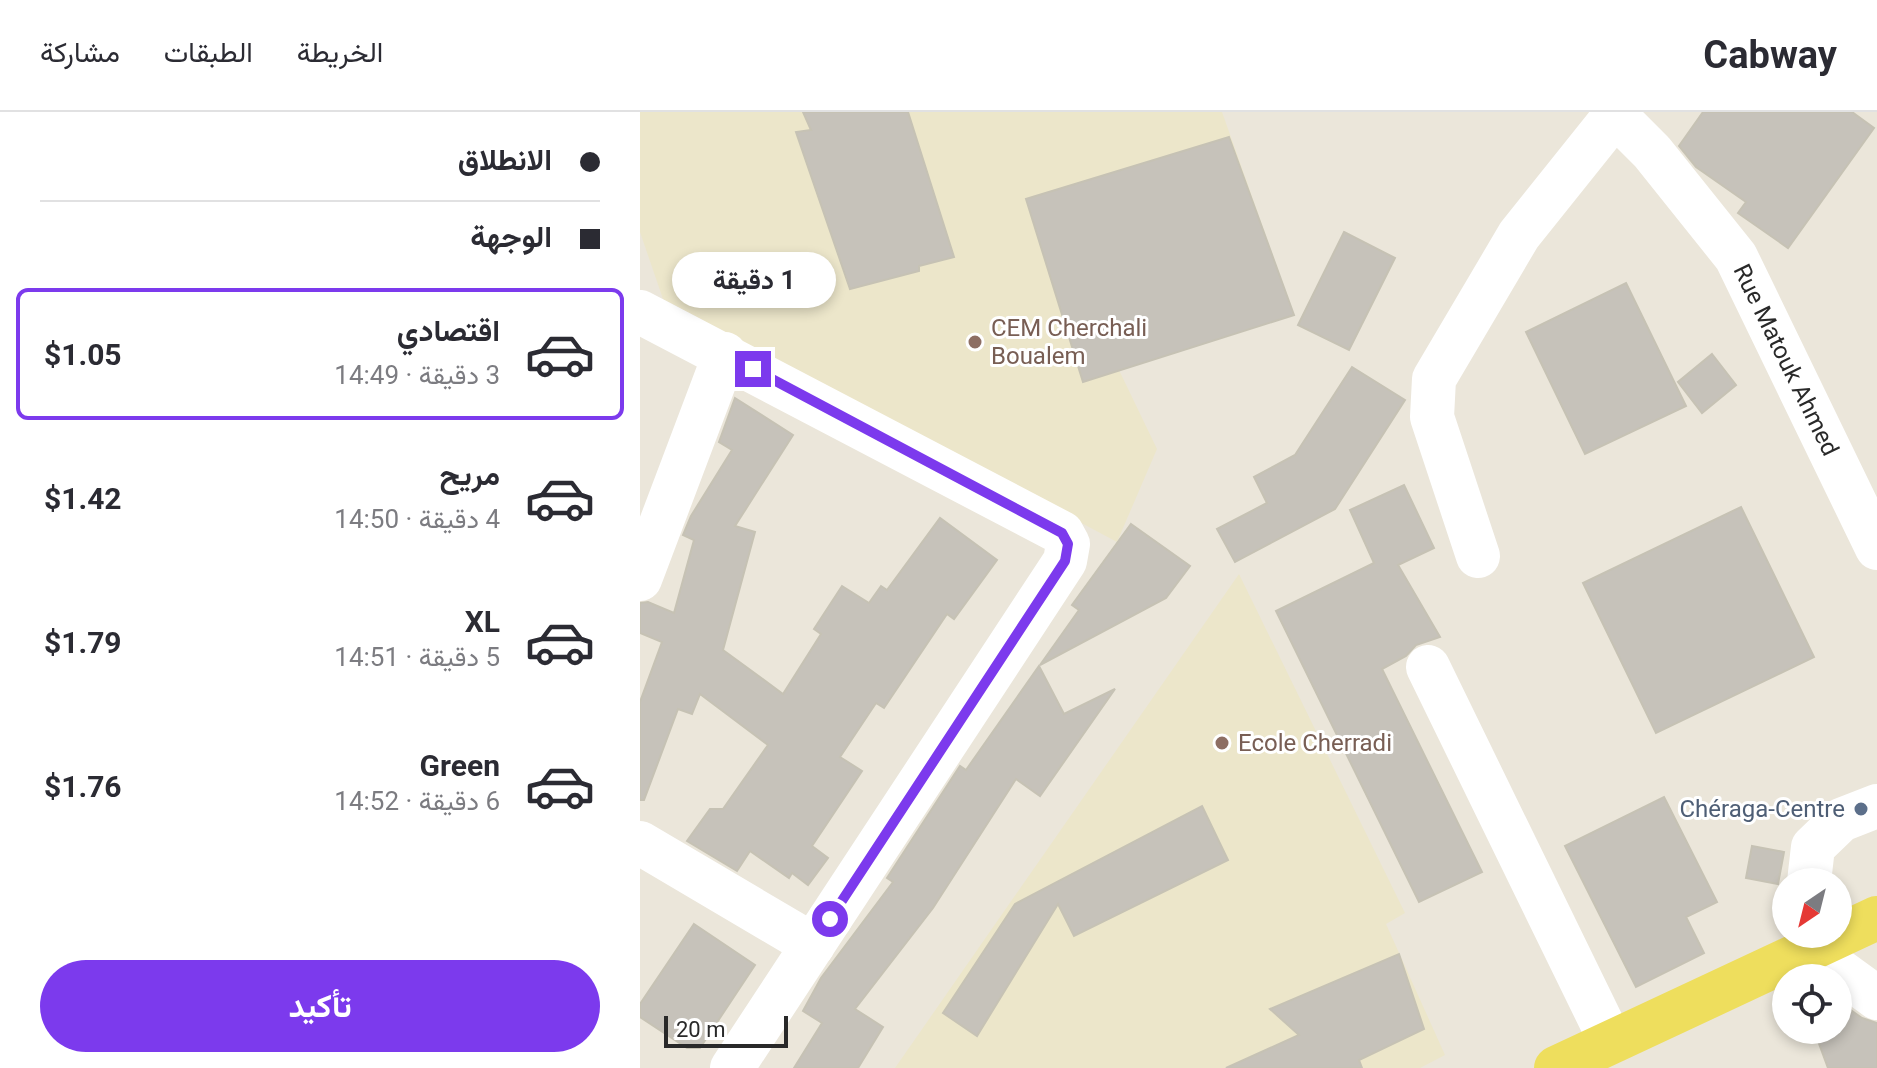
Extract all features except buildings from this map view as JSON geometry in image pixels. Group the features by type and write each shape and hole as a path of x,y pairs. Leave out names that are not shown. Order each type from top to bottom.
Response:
{"main road":[{"path":"1852,927 1877,918"},
{"path":"1556,1068 1799,948"}],"street":[{"name":"Rue Matouk Ahmed","path":"1614,114 1652,152 1736,257 1877,548"},
{"path":"1478,556 1432,417 1434,379 1519,235 1614,114"},
{"path":"640,312 1062,533 1068,544 1065,561 732,1068"},
{"path":"640,579 725,354"},
{"path":"1428,667 1611,1042"},
{"path":"1811,868 1813,847 1841,820 1877,806"},
{"path":"640,843 813,945"},
{"path":"1818,948 1877,998"}],"shaded area":[{"name":"CEM Cherchali Boualem","path":"640,112 1222,112 1294,315 1119,370 1157,449 1117,542 663,299 640,232"},
{"name":"Ecole Cherradi","path":"1239,574 1405,913 1386,924 1445,1055 1420,1068 895,1068"}],"place":[{"name":"CEM Cherchali Boualem","path":"975,342"},
{"name":"Ecole Cherradi","path":"1222,743"},
{"name":"Chéraga-Centre","path":"1861,809"}],"route":[{"path":"753,369 1062,533 1068,544 1065,561 830,919"}]}
